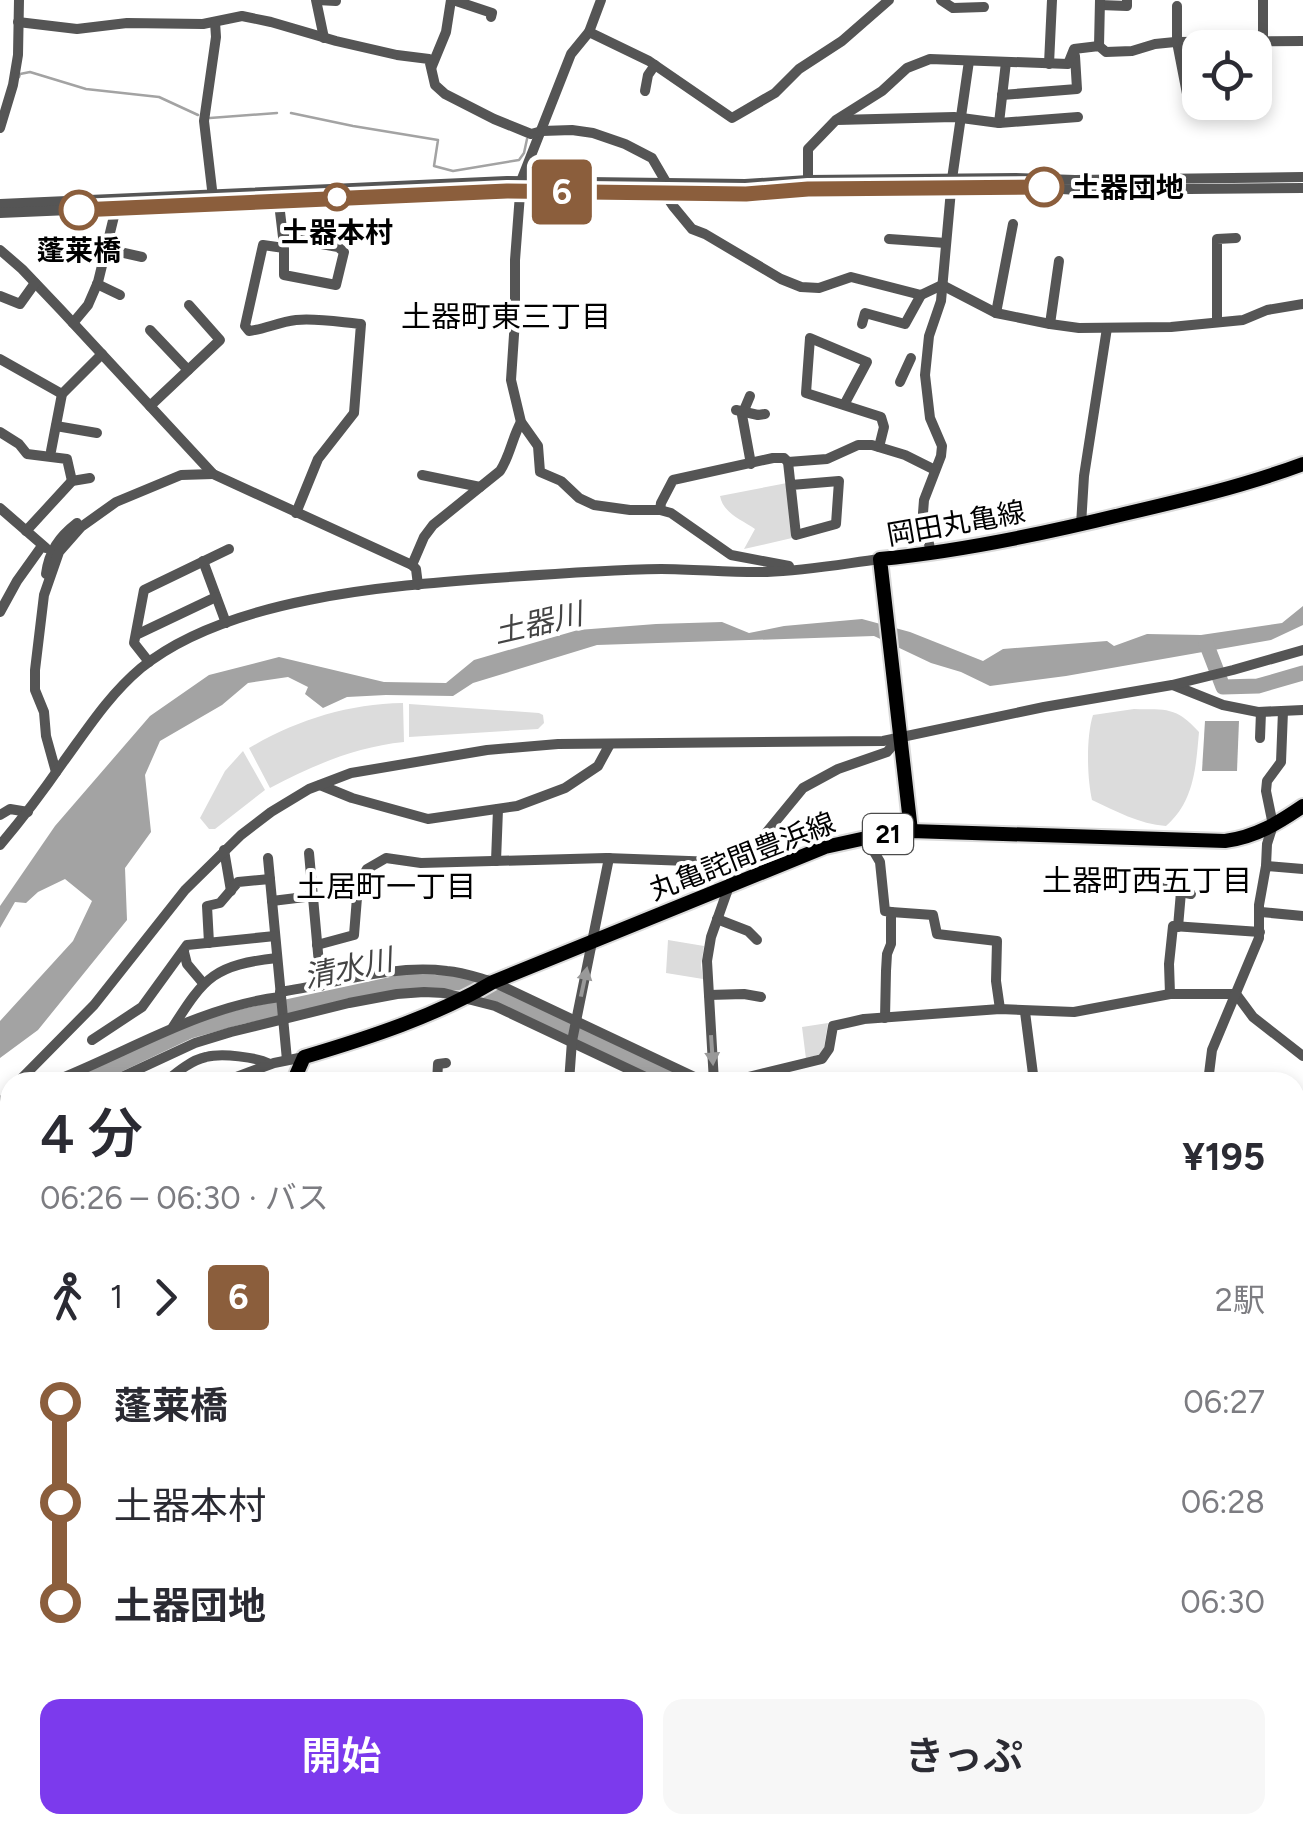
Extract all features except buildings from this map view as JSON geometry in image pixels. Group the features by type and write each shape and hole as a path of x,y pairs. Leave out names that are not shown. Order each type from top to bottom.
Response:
{"main road":[{"name":"岡田丸亀線","path":"911,832 880,562 966,549 1080,524 1234,487 1303,464"},
{"name":"丸亀詫間豊浜線","path":"304,1056 336,1048 467,998 493,983 825,847 911,832 1211,841 1246,838 1303,806"},
{"path":"297,1072 304,1056"}],"street":[{"path":"0,128 18,55 19,0"},
{"path":"324,38 316,0 336,1"},
{"path":"432,66 446,32 452,0 492,17"},
{"path":"600,0 589,32 571,54 521,186 510,380 522,422 538,446 540,472 561,481 580,498 605,508 671,513 731,556 805,569"},
{"path":"589,32 655,65 732,118 775,93 799,69 842,41 889,0"},
{"path":"941,0 953,8 984,7"},
{"path":"1048,64 1052,0"},
{"path":"1099,46 1100,2 1127,6 1127,0"},
{"path":"1263,0 1263,30"},
{"path":"1178,6 1177,42 1182,68"},
{"path":"18,22 77,29 127,23 203,24 242,16 397,55 429,59 435,85 494,119 531,134 572,130 593,133 652,158 680,216 692,229 791,283 819,288 851,276 921,295"},
{"path":"213,199 204,121 216,37 214,22"},
{"path":"1272,41 1303,41"},
{"path":"1074,49 1099,46 1106,52 1132,51 1182,42"},
{"path":"808,184 808,149 836,120 882,91 908,68 930,60 1068,64 1074,49"},
{"path":"1002,95 1077,90 1074,49"},
{"path":"932,554 923,513 942,446 930,418 928,336 938,315 968,62"},
{"path":"999,123 1006,62"},
{"path":"645,91 655,65"},
{"path":"836,120 960,118 999,123 1078,117"},
{"path":"0,213 521,186 666,188 1303,177"},
{"path":"951,183 1078,190 1303,188"},
{"path":"278,196 284,242 284,275 336,284 344,252 338,247 284,242 263,245 248,331 294,320 361,324 354,413 318,459 296,513"},
{"path":"0,204 117,204"},
{"path":"74,323 88,306 97,284 117,204"},
{"path":"996,313 1013,224"},
{"path":"1217,322 1217,238 1236,238"},
{"path":"888,239 946,243"},
{"path":"106,248 142,258"},
{"path":"0,250 74,323 212,474 412,565 418,585"},
{"path":"1050,324 1059,260"},
{"path":"0,296 20,304 35,283"},
{"path":"97,284 120,295"},
{"path":"862,324 865,314 904,324 921,295 942,285"},
{"path":"942,285 996,313 1050,324 1107,328 1243,320 1268,310 1303,304"},
{"path":"150,406 220,340 189,305"},
{"path":"1080,524 1107,328"},
{"path":"150,330 188,370"},
{"path":"844,406 867,362 810,338 806,394 844,406 881,417 884,427 879,447"},
{"path":"51,452 62,394 102,354"},
{"path":"900,382 909,356 926,364"},
{"path":"0,359 62,394"},
{"path":"750,396 740,411 750,464"},
{"path":"740,411 765,414"},
{"path":"412,565 433,524 500,471 522,422"},
{"path":"56,426 97,432"},
{"path":"0,432 27,454 68,459 72,481"},
{"path":"788,462 827,459 858,445 905,455 935,470"},
{"path":"660,510 673,480 784,458 788,462 790,484 796,534 836,524 839,481 790,484"},
{"path":"0,612 17,582 47,548 83,519 163,481 181,475 212,474"},
{"path":"422,475 480,488"},
{"path":"26,530 72,481 90,478"},
{"path":"0,508 47,548"},
{"path":"44,595 59,552 95,514"},
{"path":"47,548 35,690 44,712 56,772"},
{"path":"149,662 134,643 144,590 228,549"},
{"path":"203,562 226,623"},
{"path":"0,845 106,703 149,662 178,642 226,623 334,596 418,585 564,572 765,572 880,562"},
{"path":"136,635 216,596"},
{"path":"28,1072 94,1005 186,890 224,850 270,812 319,785 351,773 487,750 558,744 883,741 899,732 1172,685 1303,650"},
{"path":"1172,685 1223,705 1260,712 1303,710"},
{"path":"1209,1072 1212,1050 1260,932 1259,905 1267,844 1276,823 1266,781 1281,762 1283,711"},
{"path":"1260,712 1260,738"},
{"path":"713,1072 708,950 734,872 803,788 838,769 886,752 899,732"},
{"path":"319,785 428,818 498,809 566,788 598,766 610,744"},
{"path":"0,815 10,809 28,812"},
{"path":"496,861 498,809"},
{"path":"1276,823 1303,820"},
{"path":"866,838 880,862 886,912 933,915 937,934 996,941 1000,1009"},
{"path":"224,850 231,891"},
{"path":"309,853 321,986"},
{"path":"268,858 287,1060"},
{"path":"317,945 354,935 358,886 368,869 386,858 421,863 609,858 744,860"},
{"path":"570,1072 572,1042 609,858"},
{"path":"1266,866 1303,868"},
{"path":"209,943 207,906 220,903 238,882 270,879"},
{"path":"1156,887 1186,893 1178,926"},
{"path":"272,901 313,896"},
{"path":"885,1018 891,912"},
{"path":"1261,912 1303,916"},
{"path":"717,919 754,931"},
{"path":"1170,994 1173,926 1260,932"},
{"path":"92,1040 142,1007 187,945 276,936"},
{"path":"184,952 187,964 203,983"},
{"path":"172,1028 210,976 257,960 278,958"},
{"path":"78,1072 172,1028 230,1008 380,972 446,970 493,983 684,1072"},
{"path":"133,1072 195,1043 282,1018 424,992 495,1006 635,1072"},
{"path":"769,1072 822,1059 829,1049 833,1026 864,1018 1000,1009 1087,1010 1170,994 1236,994"},
{"path":"1236,994 1253,1016 1303,1056"},
{"path":"709,995 761,997"},
{"path":"1025,1012 1033,1072"},
{"path":"177,1072 206,1056 259,1058 270,1064"},
{"path":"250,1072 304,1056"},
{"path":"438,1072 438,1064 446,1063"}],"shaded area":[{"path":"787,483 792,538 744,549 755,529 729,512 720,496"},
{"path":"1303,606 1303,625 1271,640 990,686 874,636 597,645 473,683 453,696 347,697 323,708 305,694 308,687 288,677 248,683 222,705 160,741 145,775 151,832 125,868 127,920 38,1030 0,1058 0,1021 73,941 92,901 65,879 38,892 26,903 15,902 0,928 0,906 55,826 150,716 209,675 279,657 384,682 446,683 474,660 578,630 722,622 749,633 862,619 910,632 983,661 1003,649 1107,641 1114,646 1147,634 1201,635 1282,623"},
{"path":"403,703 404,742 335,758 270,788 249,748 323,715"},
{"path":"409,704 539,713 544,723 538,729 409,737"},
{"path":"1134,709 1170,711 1199,732 1188,795 1166,826 1137,820 1092,800 1088,758 1093,715"},
{"path":"1205,721 1239,721 1237,771 1202,771"},
{"path":"243,751 265,790 215,829 209,829 200,818 225,771"},
{"path":"668,940 704,946 703,979 666,973"},
{"path":"828,1023 823,1053 806,1059 802,1027"}],"waterway":[{"path":"19,77 30,72 86,89 159,97 198,115"},
{"path":"210,118 277,113"},
{"path":"291,113 438,140 434,166 453,171 519,160 527,139"},
{"path":"1206,643 1223,687 1258,686 1303,673"},
{"name":"清水川","path":"103,1072 190,1031 402,982 461,983 504,999 657,1072"}],"bus line":[{"name":"6","path":"79,210 507,191 746,194 808,189 1044,187"}],"place":[{"name":"土器団地","path":"1044,187"},
{"name":"土器本村","path":"337,197"},
{"name":"蓬莱橋","path":"79,210"}],"district":[{"name":"土器町東三丁目","path":"506,316"},
{"name":"土器町西五丁目","path":"1147,880"},
{"name":"土居町一丁目","path":"386,886"}],"water label":[{"name":"土器川","path":"538,623"}]}
